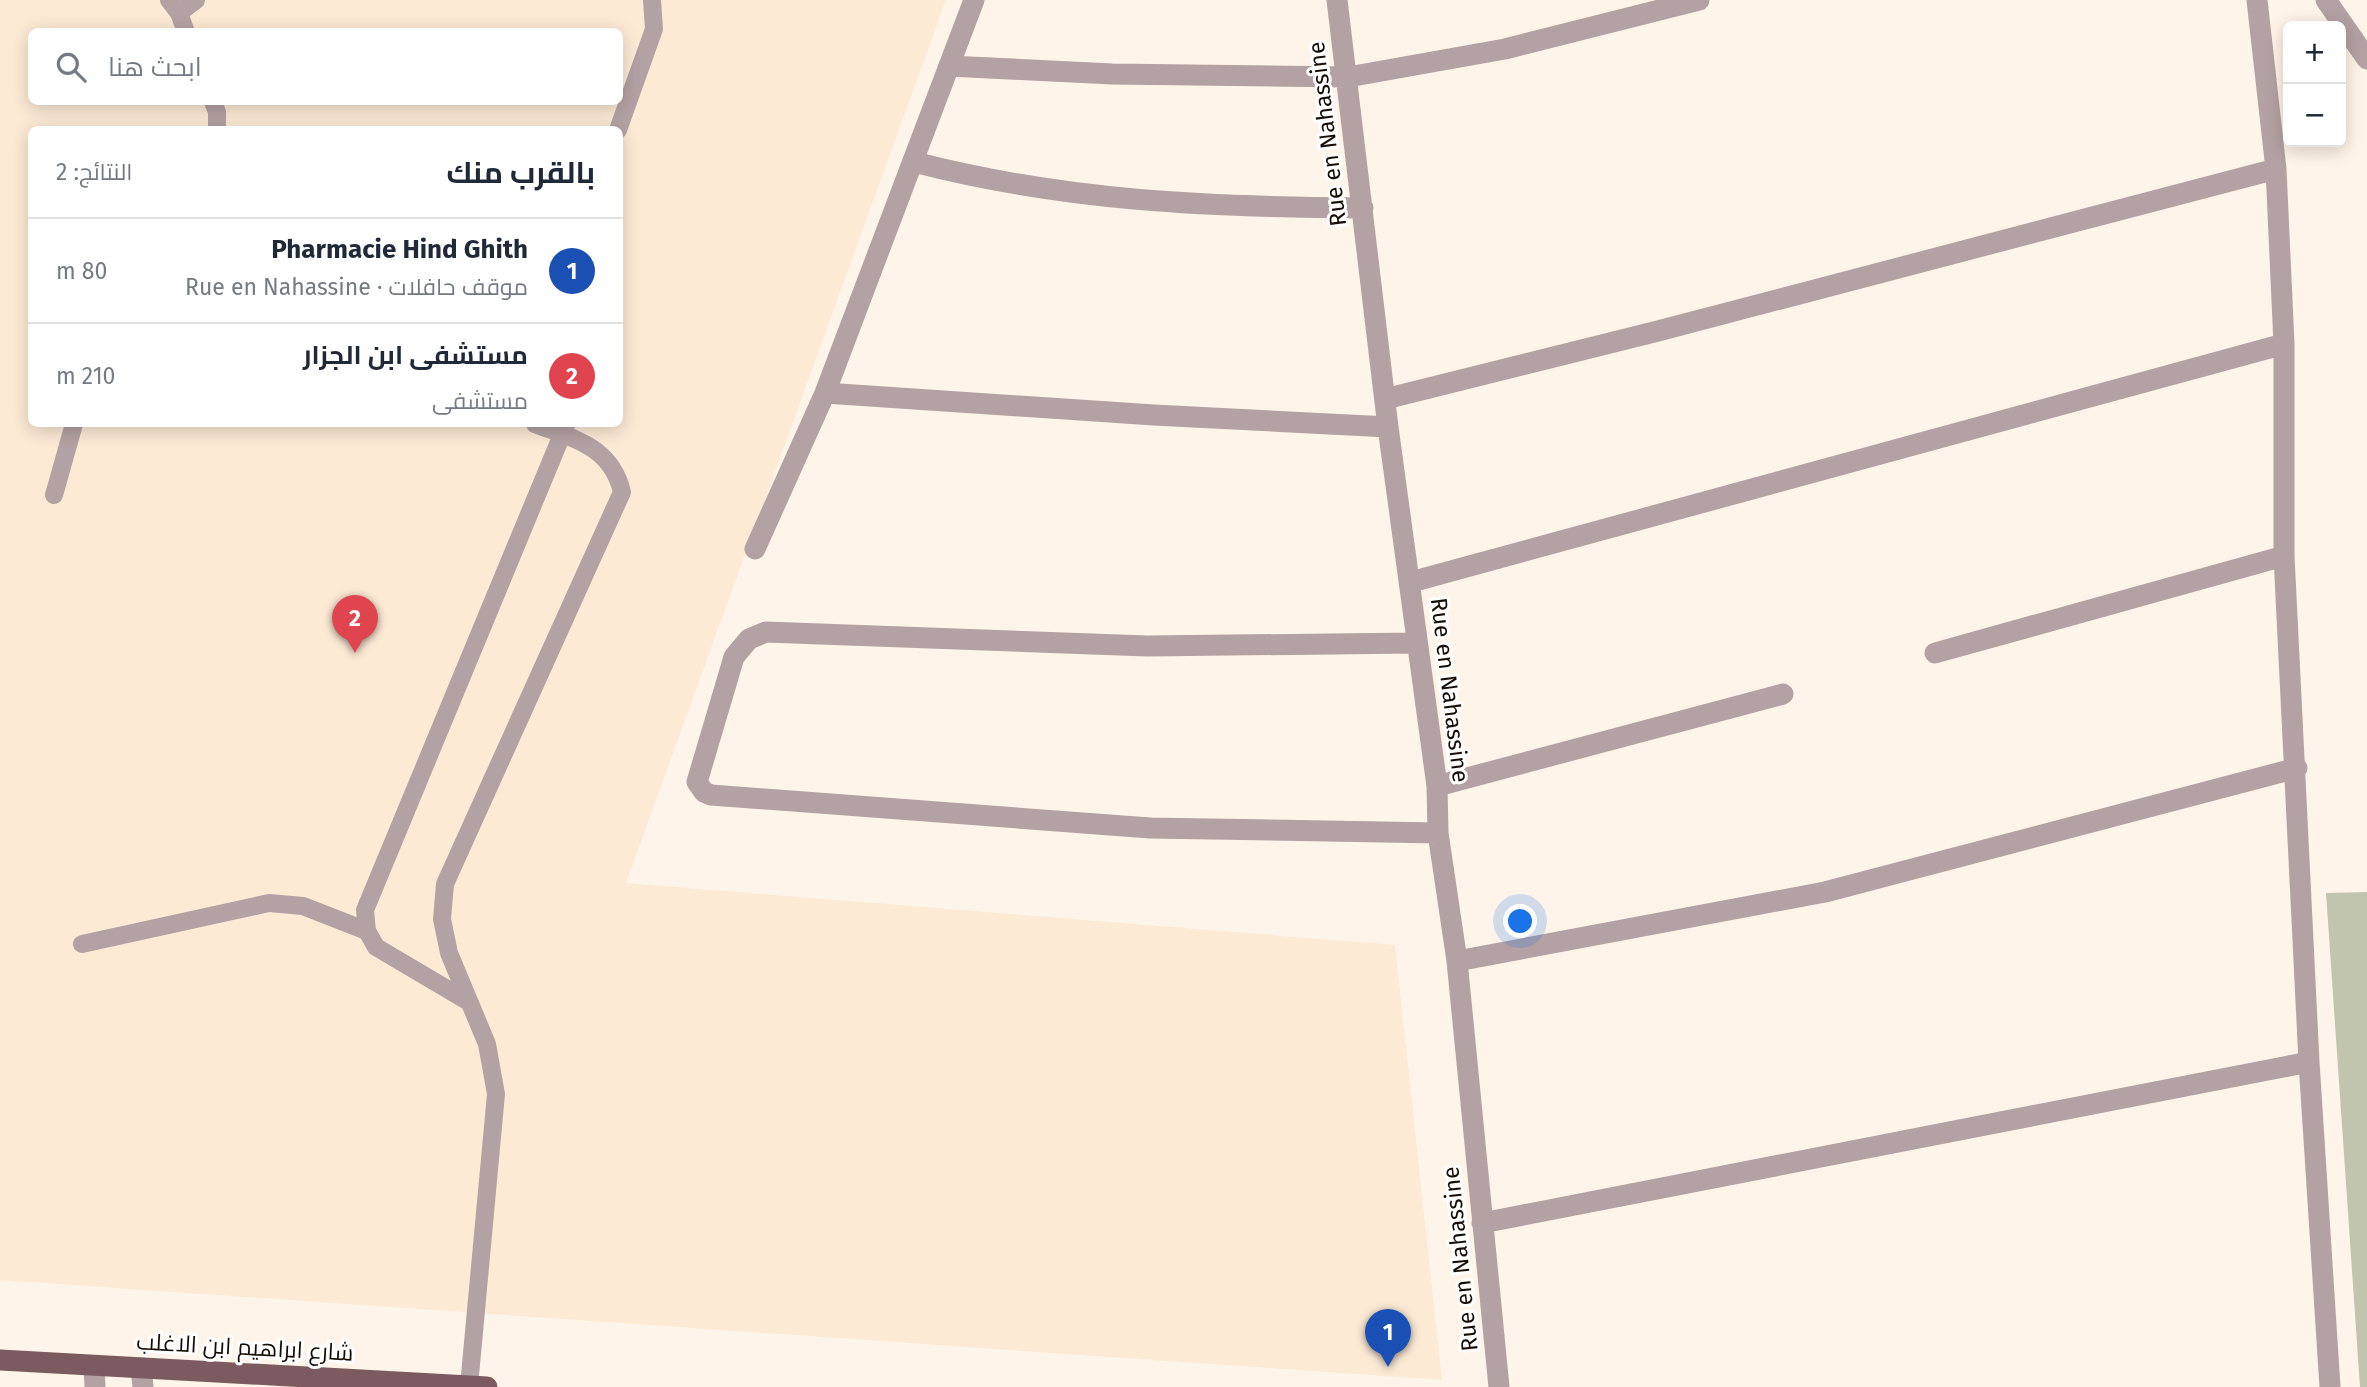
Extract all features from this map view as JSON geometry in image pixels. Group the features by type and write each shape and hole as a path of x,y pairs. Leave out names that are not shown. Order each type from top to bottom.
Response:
{"main road":[{"name":"شارع ابراهيم ابن الاغلب","path":"0,1360 95,1376 478,1387"}],"street":[{"path":"755,549 825,393 974,0"},
{"name":"Rue en Nahassine","path":"1338,0 1388,427 1437,786 1438,833 1457,961 1499,1387"},
{"path":"949,66 1112,74 1348,77 1505,49 1699,0"},
{"path":"2257,0 2276,169 2284,344 2284,556 2297,768 2309,1062 2330,1387"},
{"path":"2326,0 2367,59"},
{"path":"914,163 1024,186 1115,200 1363,208"},
{"path":"1385,399 1658,331 2276,169"},
{"path":"1411,582 2284,344"},
{"path":"825,393 1114,413 1388,427"},
{"path":"1935,653 2284,556"},
{"path":"1416,643 1147,646 766,632 749,639 734,657 697,782 704,792 710,795 839,807 980,813 1150,828 1438,833"},
{"path":"1437,786 1783,694"},
{"path":"1457,961 1825,892 2297,768"},
{"path":"1482,1223 2309,1062"}],"lane":[{"path":"184,28 174,7 196,0"},
{"path":"619,126 654,29 652,0"},
{"path":"214,105 217,112 216,126"},
{"path":"54,495 73,427"},
{"path":"469,1002 376,947 367,931 365,910 564,429 605,456 617,472 622,492 445,884 442,919 449,953 487,1044 496,1094 478,1387"},
{"path":"82,944 269,903 303,906 367,931"}],"shaded area":[{"path":"0,0 946,0 626,883 1395,945 1442,1380 0,1280"}],"green space":[{"path":"2367,892 2367,1387 2360,1387 2326,893"}],"place":[{"name":"مستشفى ابن الجزار","path":"355,653"},
{"name":"Pharmacie Hind Ghith","path":"1388,1367"}]}
